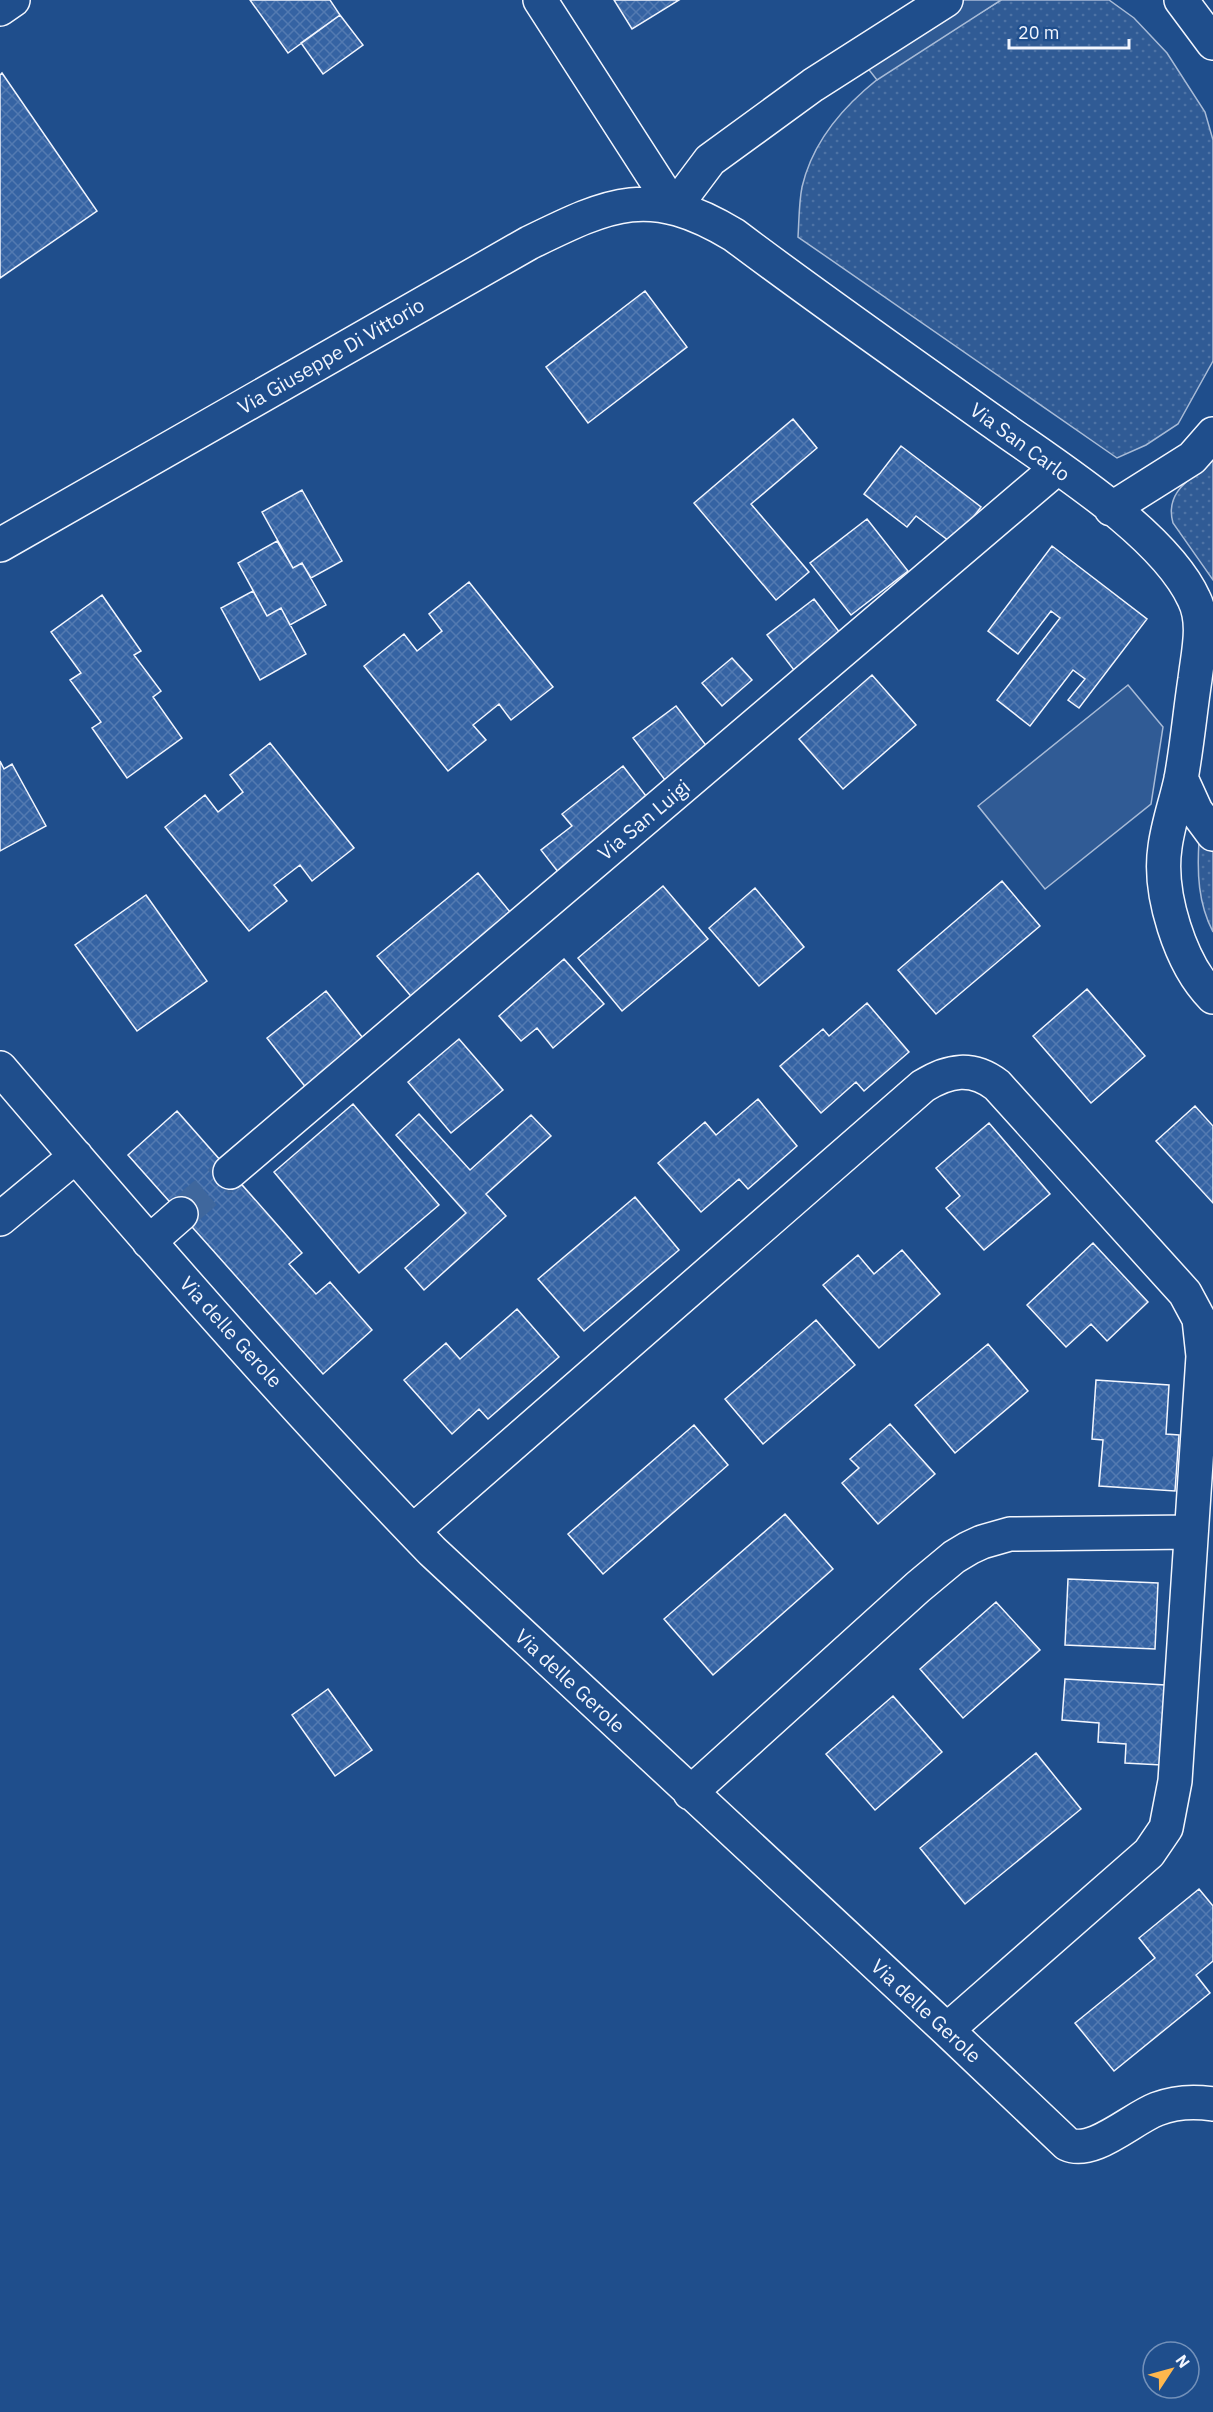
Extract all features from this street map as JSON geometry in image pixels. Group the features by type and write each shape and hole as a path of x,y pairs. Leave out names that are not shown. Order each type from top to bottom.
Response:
{"street":[{"path":"0,9 13,0"},
{"path":"540,0 674,208 710,160 813,85 946,0"},
{"path":"1180,0 1213,43"},
{"name":"Via Giuseppe Di Vittorio","path":"0,545 529,243 590,213 633,204 674,208"},
{"name":"Via San Carlo","path":"674,208 706,219 734,235 1057,468 1162,552 1189,588 1199,614 1199,647 1181,778 1165,846 1166,894 1179,938 1195,972 1213,997"},
{"path":"1111,509 1192,458 1213,434"},
{"name":"Via San Luigi","path":"230,1172 1057,468"},
{"path":"1181,778 1196,811 1213,834"},
{"name":"Via delle Gerole","path":"0,1068 149,1242 413,1531 1067,2144 1076,2148 1098,2142 1156,2110 1191,2102 1213,2104"},
{"path":"413,1531 914,1093 949,1072 965,1071 989,1078 1010,1097 1176,1282 1193,1305 1199,1319 1203,1347 1175,1781 1166,1828 1138,1864 947,2030"},
{"path":"0,1219 76,1156"},
{"path":"149,1242 181,1214"},
{"path":"690,1793 918,1587 954,1557 982,1542 1027,1532 1191,1532"}],"shaded area":[{"path":"946,0 1001,0 877,80 859,57"},
{"path":"1001,0 1109,0 1134,18 1167,53 1205,112 1213,140 1213,361 1178,424 1146,445 1117,458 798,237 802,187 814,154 832,125 855,99 882,76 911,55"},
{"path":"1213,460 1213,580 1173,523 1171,512 1172,502 1182,486"},
{"path":"1128,685 1163,727 1151,804 1045,889 978,806"},
{"path":"1199,841 1213,852 1213,932 1201,899 1198,865"}],"building":[{"path":"250,0 330,0 340,15 288,53"},
{"path":"614,0 679,0 632,29"},
{"path":"340,15 363,45 323,74 301,43"},
{"path":"2,73 97,211 0,278 0,75"},
{"path":"645,291 687,347 588,423 546,367"},
{"path":"793,419 817,448 751,504 809,572 776,600 694,503"},
{"path":"901,446 981,507 953,544 916,516 907,527 864,494"},
{"path":"302,490 342,561 311,578 302,563 293,568 262,512"},
{"path":"867,519 908,571 851,615 810,563"},
{"path":"277,541 293,568 302,563 326,605 290,625 281,608 267,616 238,563"},
{"path":"1052,546 1147,619 1079,708 1068,700 1085,679 1073,670 1030,726 997,700 1060,618 1051,611 1018,654 988,631"},
{"path":"469,582 553,687 511,720 499,704 473,725 486,740 448,771 364,666 404,634 417,651 442,631 429,614"},
{"path":"253,591 267,616 281,608 306,654 260,680 221,608"},
{"path":"102,595 141,651 134,655 161,691 153,697 182,738 127,778 92,728 101,722 70,680 81,673 51,632"},
{"path":"814,599 844,638 797,674 767,635"},
{"path":"732,658 752,680 722,706 702,683"},
{"path":"872,675 916,725 843,789 799,739"},
{"path":"676,706 708,748 665,780 633,738"},
{"path":"270,743 354,848 312,881 300,865 274,885 287,901 249,931 165,827 205,795 218,812 243,792 230,775"},
{"path":"0,761 4,769 12,764 46,826 0,851"},
{"path":"623,766 653,805 562,877 541,850 572,826 562,814"},
{"path":"478,873 515,918 415,1001 377,956"},
{"path":"1002,881 1040,926 936,1014 898,970"},
{"path":"663,886 708,939 622,1011 578,958"},
{"path":"755,888 804,947 759,986 709,928"},
{"path":"146,895 207,981 137,1031 75,945"},
{"path":"564,959 604,1004 553,1048 537,1028 521,1041 499,1016"},
{"path":"1087,989 1145,1056 1091,1103 1033,1036"},
{"path":"326,991 366,1042 307,1089 267,1038"},
{"path":"867,1003 909,1052 864,1091 856,1082 821,1113 780,1066 823,1029 829,1036"},
{"path":"459,1039 503,1090 451,1133 408,1082"},
{"path":"758,1099 797,1146 748,1189 739,1179 701,1212 658,1163 705,1122 716,1135"},
{"path":"353,1104 439,1205 359,1273 274,1172"},
{"path":"1195,1106 1213,1126 1213,1203 1156,1141"},
{"path":"177,1111 302,1253 289,1264 316,1294 330,1282 372,1330 323,1374 128,1155"},
{"path":"419,1114 470,1170 531,1115 551,1136 486,1194 506,1216 424,1290 405,1268 466,1213 396,1135"},
{"path":"989,1123 1050,1194 984,1250 946,1208 960,1196 936,1168"},
{"path":"635,1197 679,1250 584,1331 538,1279"},
{"path":"1093,1243 1148,1302 1107,1341 1091,1324 1066,1347 1027,1305"},
{"path":"902,1250 940,1294 879,1348 823,1285 858,1255 874,1274"},
{"path":"517,1309 559,1357 488,1419 479,1409 452,1434 404,1380 446,1343 460,1359"},
{"path":"816,1320 855,1365 763,1444 725,1399"},
{"path":"988,1344 1028,1391 955,1453 915,1405"},
{"path":"1096,1380 1169,1385 1166,1434 1179,1435 1175,1491 1099,1486 1103,1440 1092,1439"},
{"path":"890,1424 935,1474 878,1524 842,1483 859,1468 850,1459"},
{"path":"694,1425 728,1465 603,1574 568,1534"},
{"path":"785,1514 833,1569 713,1675 664,1619"},
{"path":"1068,1579 1158,1583 1155,1649 1065,1645"},
{"path":"996,1602 1040,1650 963,1718 920,1669"},
{"path":"1065,1679 1165,1685 1161,1765 1125,1763 1126,1744 1098,1742 1099,1723 1062,1720"},
{"path":"328,1689 372,1750 335,1776 292,1715"},
{"path":"893,1696 942,1752 875,1810 826,1754"},
{"path":"1036,1753 1081,1809 965,1904 920,1848"},
{"path":"1199,1889 1213,1906 1213,1961 1196,1975 1210,1993 1114,2071 1075,2023 1155,1958 1139,1938"}],"tunnel":[{"path":"181,1214 230,1172"}]}
